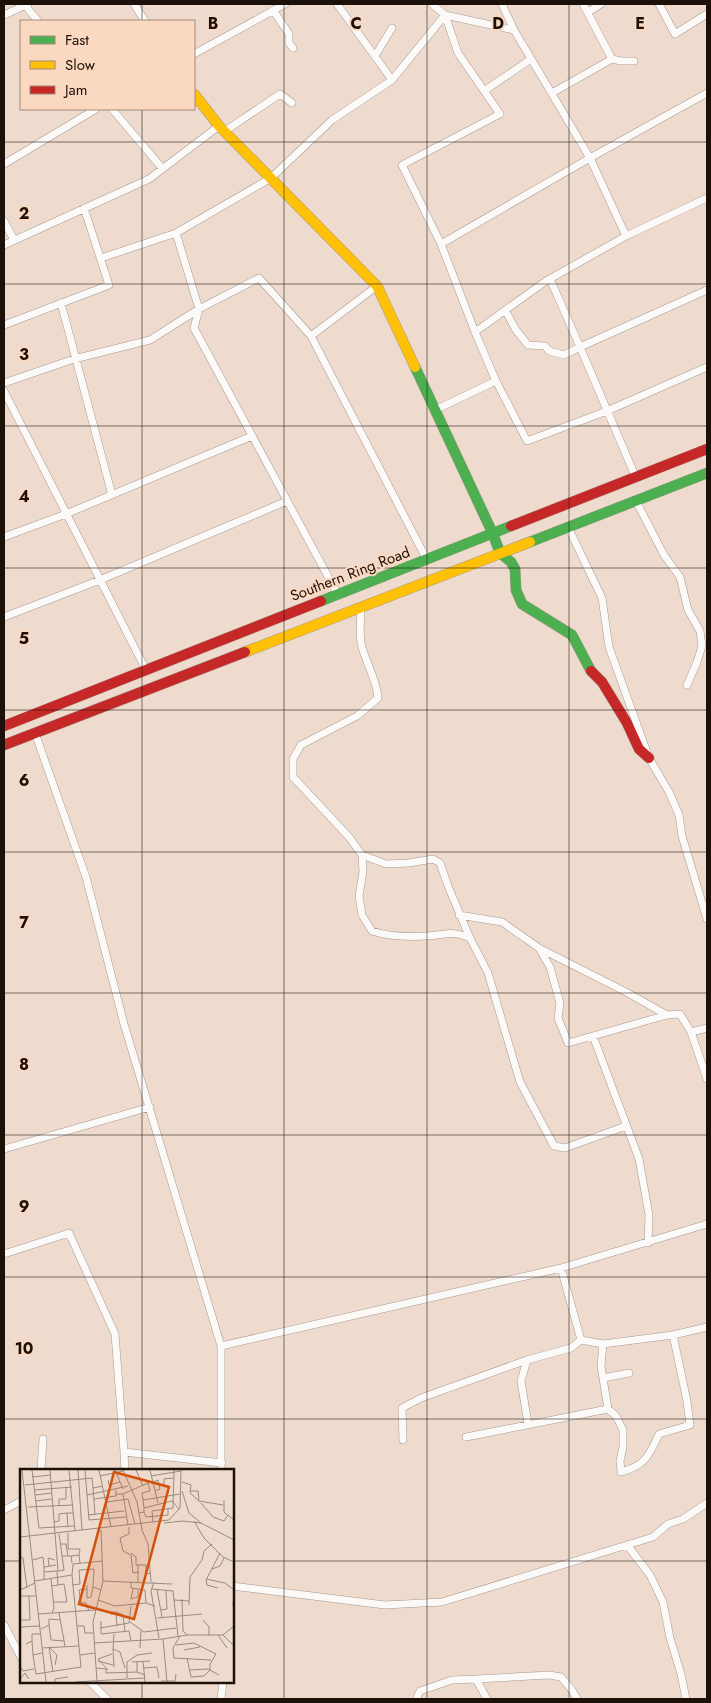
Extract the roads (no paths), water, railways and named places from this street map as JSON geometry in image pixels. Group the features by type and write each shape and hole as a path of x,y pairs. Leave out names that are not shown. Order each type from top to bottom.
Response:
{"main road":[{"path":"195,95 222,128 377,286 493,534 500,553 515,568 516,590 522,604 572,635 592,673 602,682 627,723 639,749 649,758"},
{"name":"Southern Ring Road","path":"4,726 707,450"},
{"path":"4,745 707,474"}],"street":[{"path":"4,15 25,4 37,20"},
{"path":"134,4 144,20"},
{"path":"195,53 285,4"},
{"path":"337,4 392,80"},
{"path":"502,4 514,30 590,158 626,236"},
{"path":"583,4 612,59"},
{"path":"588,12 601,4"},
{"path":"659,4 675,34 707,14"},
{"path":"435,5 445,14 514,30"},
{"path":"273,10 289,34 290,43 293,48"},
{"path":"100,258 176,233 271,178 332,120 392,80 445,14"},
{"path":"445,14 458,53 500,114 402,165 440,244 496,381 527,441 607,411 707,367"},
{"path":"375,56 392,28"},
{"path":"484,91 532,59"},
{"path":"552,93 612,59 634,61"},
{"path":"440,244 707,93"},
{"path":"4,245 149,179 162,168 222,128 280,94 292,103"},
{"path":"4,164 94,110"},
{"path":"113,110 162,168"},
{"path":"475,332 550,279 626,236 707,198"},
{"path":"4,325 110,285 84,208"},
{"path":"4,221 14,240"},
{"path":"176,233 199,309 194,328 338,595"},
{"path":"4,383 74,359 150,340 199,309 259,278 311,336 427,560"},
{"path":"550,279 636,478"},
{"path":"311,336 377,286"},
{"path":"505,310 516,330 528,345 545,346 549,351 564,355 707,290"},
{"path":"61,303 74,359 112,495"},
{"path":"435,410 496,381"},
{"path":"4,391 146,670"},
{"path":"4,537 66,514 252,436"},
{"path":"4,616 100,580 287,501"},
{"path":"636,501 664,555 680,577 688,610 700,631 702,646 686,685"},
{"path":"568,527 602,598 609,648 649,758 669,792 679,815 682,836 707,918"},
{"path":"361,607 360,641 369,671 377,686 378,698 357,716 301,745 293,759 292,777 349,837 362,855 363,872 359,896 362,916 372,931 386,936 428,936 455,932 470,938"},
{"path":"35,733 86,877 124,1024 220,1346 221,1467 124,1452"},
{"path":"362,855 386,864 433,859 440,863 459,915 488,973 520,1082 554,1146 565,1148 626,1126"},
{"path":"459,915 502,922 538,948 626,992 667,1016"},
{"path":"538,948 550,967 560,1002 558,1018 568,1043 680,1014 691,1032 707,1079"},
{"path":"691,1032 707,1028"},
{"path":"593,1036 639,1159 649,1216 648,1243"},
{"path":"4,1150 150,1108"},
{"path":"220,1346 561,1268 648,1243 685,1229 707,1224"},
{"path":"4,1254 69,1233 115,1334 125,1469"},
{"path":"561,1268 581,1340"},
{"path":"403,1440 402,1408 420,1398 528,1360 571,1348 581,1340 603,1344 673,1335 707,1327"},
{"path":"603,1344 601,1366 608,1408 616,1416 624,1430 620,1461 621,1472 636,1468 648,1457 659,1434 690,1425 687,1401 673,1335"},
{"path":"528,1360 521,1381 528,1424"},
{"path":"603,1378 628,1373"},
{"path":"466,1437 608,1408"},
{"path":"41,1469 43,1439"},
{"path":"4,1510 20,1502"},
{"path":"234,1586 385,1605 442,1602 653,1537 668,1524 683,1518 707,1503"},
{"path":"627,1545 650,1575 663,1602 686,1699"},
{"path":"4,1625 20,1655"},
{"path":"418,1699 420,1691 452,1680 549,1675 561,1677 577,1699"},
{"path":"476,1679 487,1699"},
{"path":"91,1683 107,1699"},
{"path":"222,1699 223,1683"}]}
